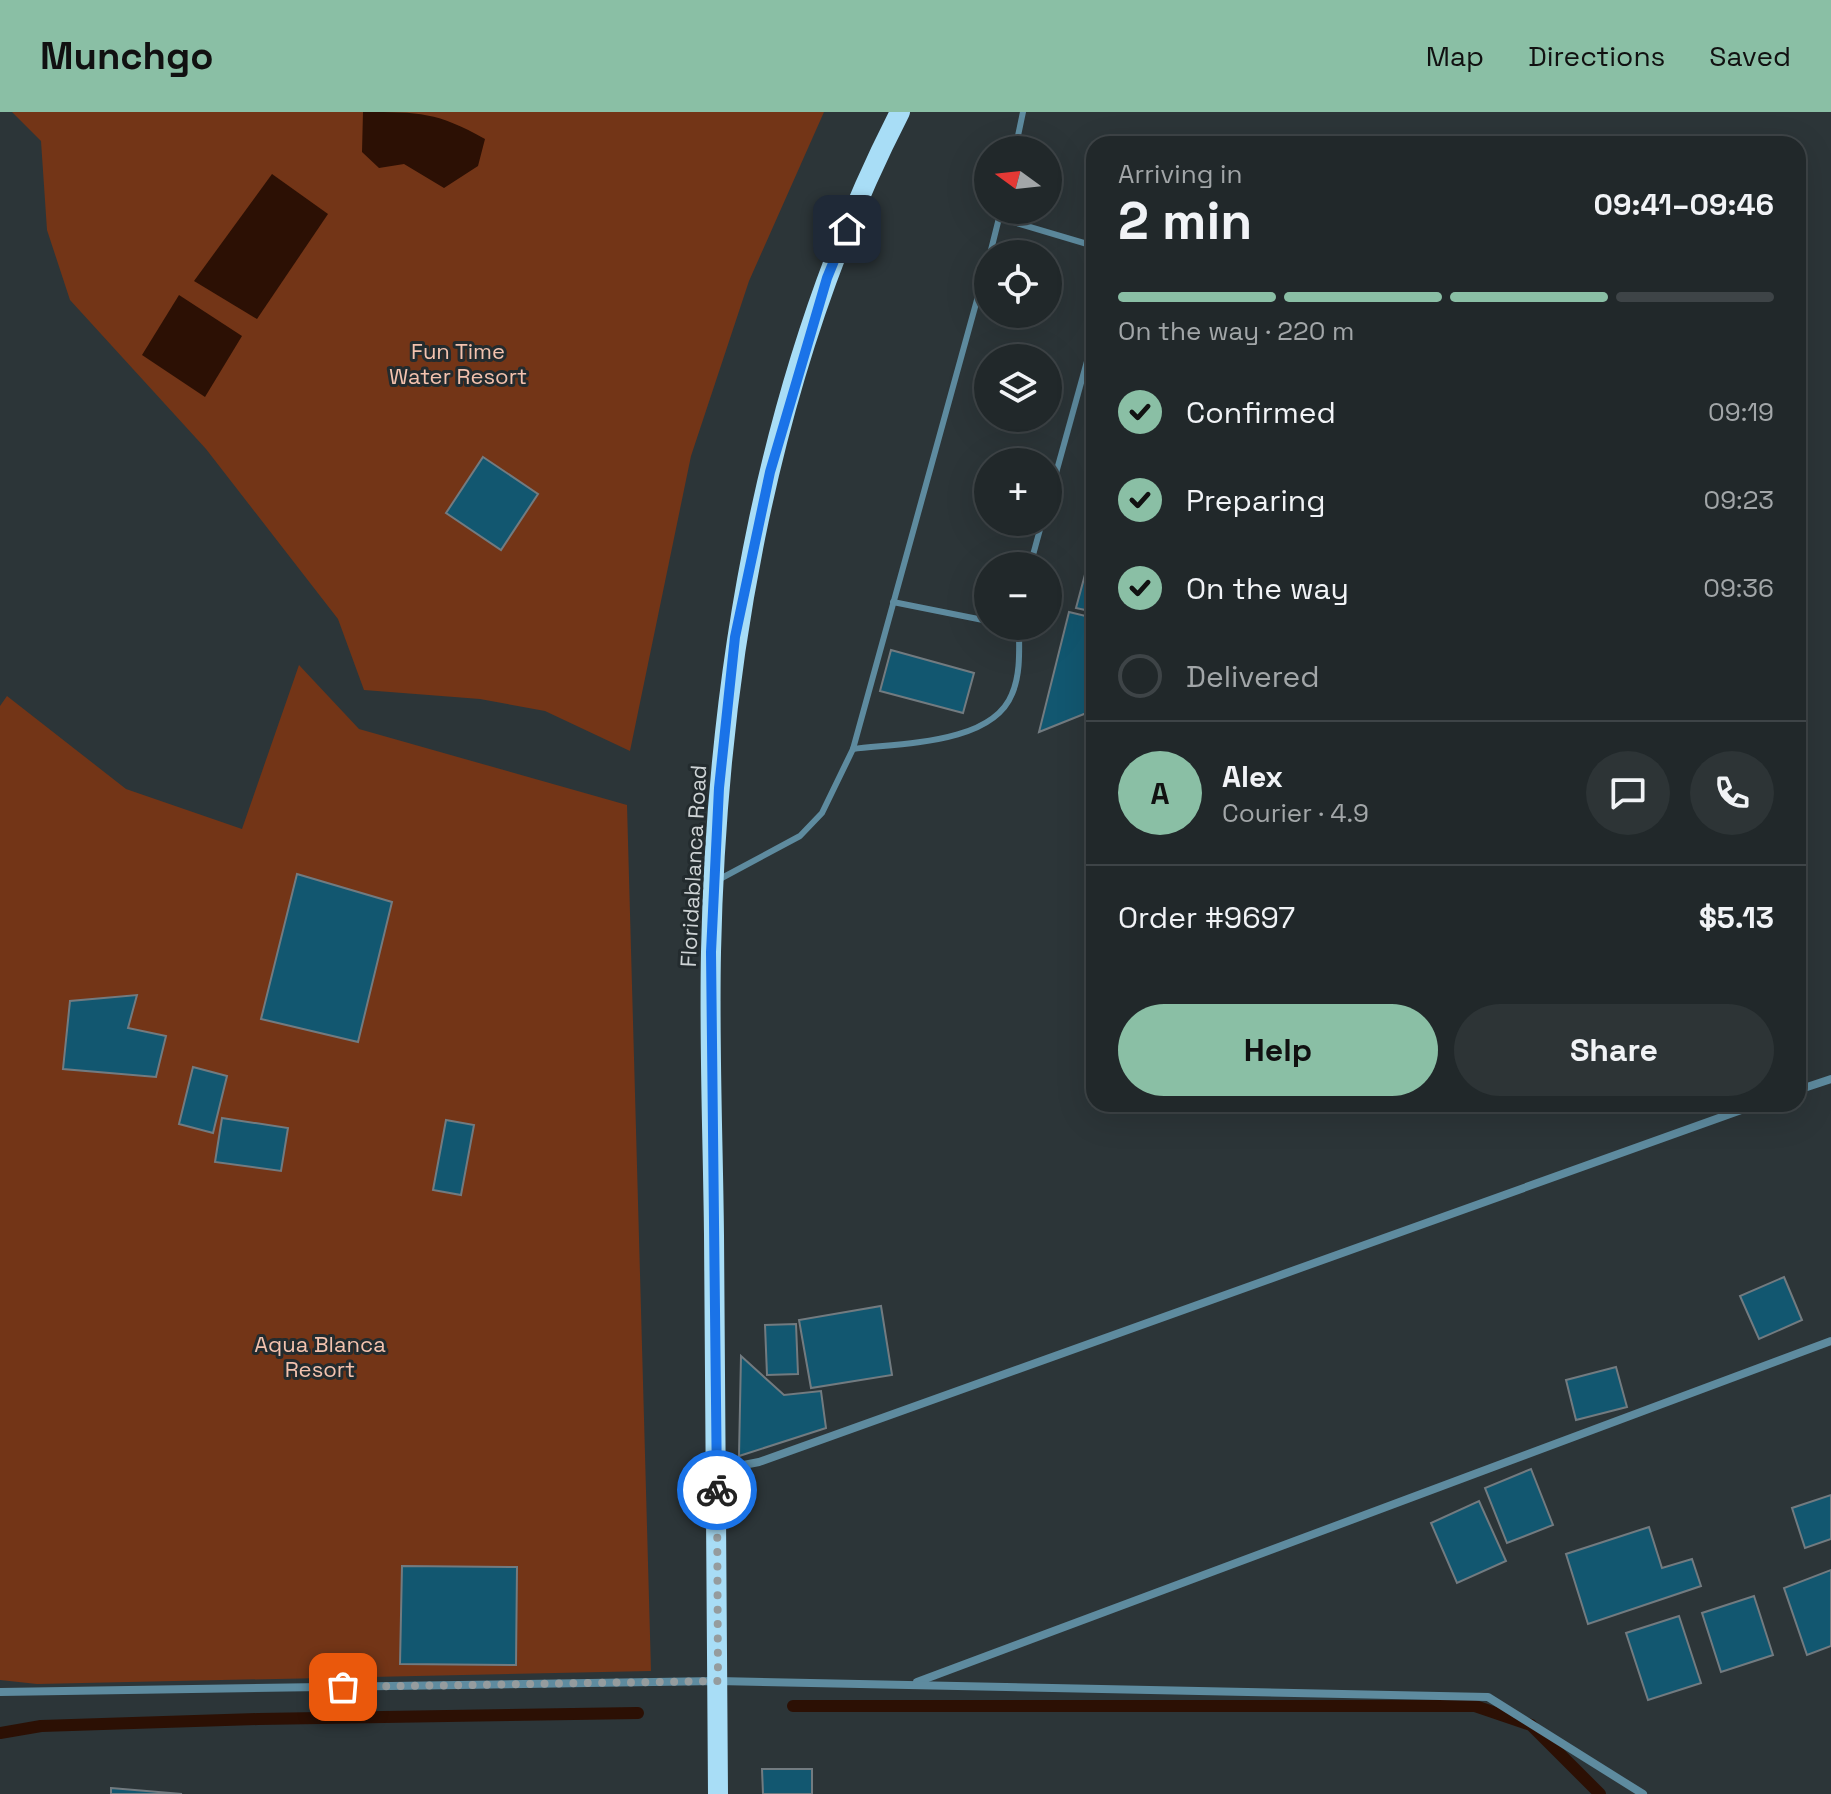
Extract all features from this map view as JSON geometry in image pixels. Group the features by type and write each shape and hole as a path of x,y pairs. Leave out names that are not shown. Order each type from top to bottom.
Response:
{"main road":[{"name":"Floridablanca Road","path":"718,1794 711,952 719,788 735,637 770,472 827,278 900,112"}],"street":[{"path":"1806,1087 1831,1079"},
{"path":"716,1470 759,1462 1736,1112"},
{"path":"912,1684 1831,1341"},
{"path":"0,1692 718,1681 1488,1697 1643,1794"}],"lane":[{"path":"1018,136 1023,112"},
{"path":"1029,224 1086,243"},
{"path":"714,882 800,836 822,813 853,749 974,310"},
{"path":"1062,451 1086,365"},
{"path":"893,602 974,620"},
{"path":"853,749 962,735 991,719 1012,697 1019,667 1019,640"}],"green space":[{"name":"Fun Time Water Resort","path":"12,112 824,112 749,281 691,456 630,751 545,711 480,699 364,690 338,619 206,449 70,300 47,230 41,141"},
{"name":"Aqua Blanca Resort","path":"299,665 359,729 627,805 651,1671 37,1684 0,1680 0,706 7,696 126,789 242,829"}],"shaded area":[{"path":"363,112 427,115 454,123 485,139 478,166 444,188 404,164 379,168 362,152"},
{"path":"272,174 328,214 257,319 194,281"},
{"path":"179,295 242,336 205,397 142,355"}],"building":[{"path":"483,457 538,494 501,550 446,513"},
{"path":"1086,571 1086,610 1076,608"},
{"path":"1069,612 1086,616 1086,713 1039,732"},
{"path":"891,650 974,673 963,713 880,691"},
{"path":"297,874 392,902 358,1042 261,1019"},
{"path":"137,995 128,1028 166,1036 156,1077 63,1069 70,1001"},
{"path":"193,1067 227,1076 213,1133 179,1124"},
{"path":"222,1118 288,1128 281,1171 215,1162"},
{"path":"446,1120 474,1125 461,1195 433,1190"},
{"path":"1784,1277 1802,1320 1759,1339 1740,1296"},
{"path":"881,1306 892,1375 811,1388 799,1320"},
{"path":"796,1324 798,1374 767,1375 765,1325"},
{"path":"741,1356 784,1395 821,1391 826,1428 739,1456"},
{"path":"1616,1367 1627,1407 1576,1420 1566,1380"},
{"path":"1531,1469 1553,1525 1507,1543 1485,1488"},
{"path":"1831,1495 1831,1539 1805,1548 1792,1508"},
{"path":"1479,1501 1506,1561 1457,1583 1431,1523"},
{"path":"1649,1527 1662,1568 1692,1559 1701,1586 1588,1624 1566,1554"},
{"path":"402,1566 517,1567 516,1665 400,1664"},
{"path":"1831,1570 1831,1646 1807,1655 1784,1588"},
{"path":"1754,1596 1773,1655 1721,1672 1702,1613"},
{"path":"1679,1616 1701,1683 1648,1700 1626,1633"},
{"path":"762,1769 812,1769 812,1794 763,1794"},
{"path":"111,1788 182,1794 111,1794"}],"waterway":[{"path":"793,1706 1475,1706 1531,1725 1600,1794"},
{"path":"0,1733 41,1726 258,1719 638,1713"}],"way so far":[{"path":"343,1687 718,1681 717,1490"}],"route":[{"path":"717,1490 711,952 719,788 735,637 770,472 827,278 847,229"}]}
